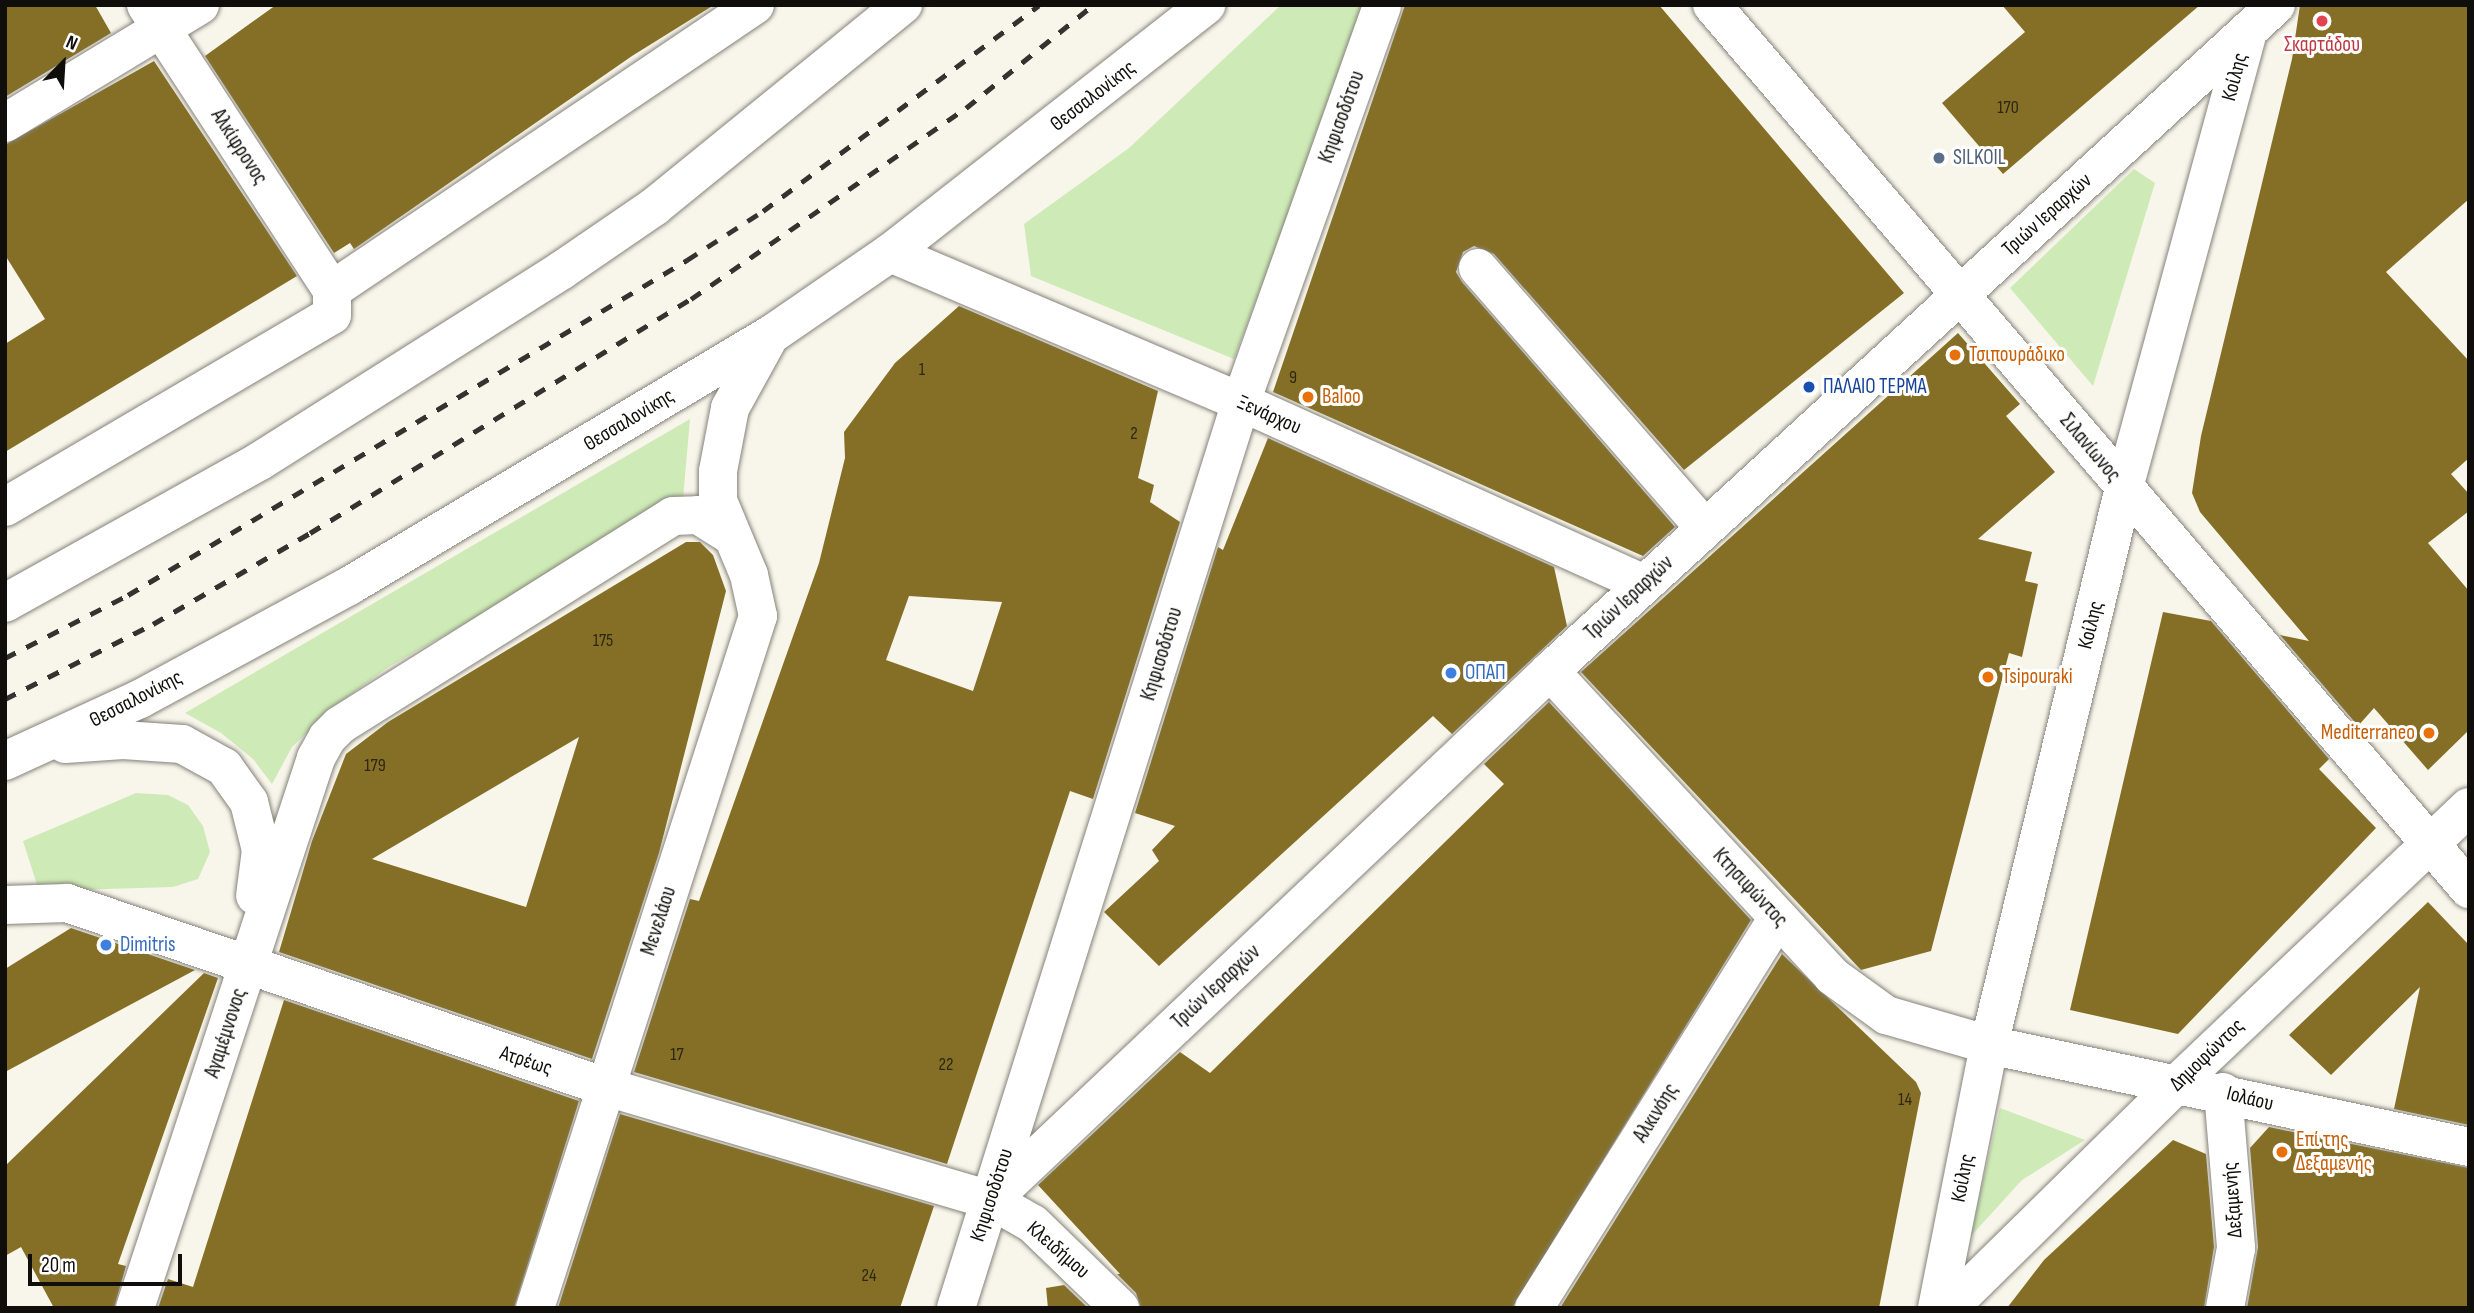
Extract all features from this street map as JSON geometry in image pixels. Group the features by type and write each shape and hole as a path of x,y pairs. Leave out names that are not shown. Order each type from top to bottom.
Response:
{"street":[{"path":"5,123 154,17 200,5"},
{"path":"5,603 260,461 562,270 654,207 902,5"},
{"name":"Θεσσαλονίκης","path":"5,761 140,699 349,586 772,334 890,253 1206,5"},
{"name":"Κηφισοδότου","path":"956,1308 1241,402 1382,5"},
{"name":"Σιλανίωνος","path":"1712,5 2428,845 2469,889"},
{"name":"Τριών Ιεραρχών","path":"991,1200 1550,671 2276,5"},
{"path":"5,507 332,315 332,290 753,6"},
{"name":"Αλκίφρονος","path":"154,17 332,290"},
{"name":"Κοίλης","path":"1937,1308 1989,1045 2124,488 2248,31"},
{"name":"Ξενάρχου","path":"890,253 1241,402 1644,584"},
{"path":"1478,268 1705,528"},
{"name":"Μενελάου","path":"535,1308 758,616 749,575 718,501 720,443 744,376 772,334"},
{"name":"Αγαμέμνονος","path":"135,1308 316,758 340,725 673,516 698,515 732,536"},
{"name":"Κτησιφώντος","path":"1550,671 1832,976 1886,1015 1989,1045"},
{"path":"41,746 122,740 182,744 224,767 249,802 261,850 247,968"},
{"name":"Δημοφώντος","path":"1949,1308 2178,1083 2469,807"},
{"path":"5,934 67,903"},
{"name":"Ατρέως","path":"5,905 67,903 247,968 606,1087 991,1200"},
{"name":"Αλκινόης","path":"1534,1308 1778,918"},
{"name":"Ιολάου","path":"1989,1045 2222,1092 2469,1147"},
{"name":"Δεξαμενής","path":"2222,1092 2236,1248 2225,1308"},
{"name":"Κλειδήμου","path":"991,1200 1033,1224 1119,1308"}],"green space":[{"path":"1281,5 1369,5 1234,359 1031,276 1024,224 1129,148"},
{"path":"2134,169 2155,183 2093,386 2010,288"},
{"path":"690,419 683,499 387,668 336,705 292,747 272,784 253,759 221,733 185,713"},
{"path":"136,793 168,795 188,805 203,826 210,852 198,879 173,887 39,891 23,841"},
{"path":"2000,1108 2085,1140 2022,1180 1970,1237"}],"building":[{"path":"5,5 95,5 111,33 5,97"},
{"path":"276,5 714,5 632,56 354,249 350,243 334,253 205,56"},
{"path":"1405,5 1659,5 1904,293 1684,470 1494,254 1474,246 1463,252 1456,272 1462,282 1675,527 1643,556 1273,392"},
{"path":"2002,5 2200,5 2003,174 1942,103 2025,32"},
{"path":"2300,5 2469,5 2469,199 2386,272 2469,361 2469,458 2451,474 2469,494 2469,511 2428,543 2469,591 2469,730 2428,770 2374,708 2358,726 2280,635 2309,641 2200,512 2192,493 2201,436 2292,59"},
{"path":"154,61 297,276 5,452 5,344 45,319 5,255 5,145"},
{"path":"959,306 1158,391 1138,478 1154,485 1150,502 1180,522 1093,799 1070,791 947,1164 634,1072 690,899 699,901 819,563 845,458 844,432 895,363","holes":["909,596 1002,602 973,691 886,660"]},
{"path":"1958,333 2020,404 2006,416 2055,472 1978,539 2032,552 2025,581 2038,584 2022,657 2009,653 1931,951 1861,970 1581,672"},
{"path":"1268,438 1554,567 1567,626 1452,734 1433,716 1159,966 1104,912 1159,861 1152,850 1175,826 1135,813 1218,547 1223,550"},
{"path":"686,542 700,542 713,555 726,591 659,853 592,1059 279,952 312,841 346,754 388,722","holes":["579,737 526,907 372,859"]},
{"path":"2163,612 2211,621 2329,759 2319,769 2376,828 2178,1034 2070,1010"},
{"path":"1549,702 1751,920 1512,1308 1141,1308 1136,1293 1038,1185 1180,1052 1210,1073 1504,784 1484,764"},
{"path":"2428,902 2469,945 2469,1125 2394,1109 2420,987 2331,1075 2289,1035"},
{"path":"71,928 195,970 5,1072 5,969"},
{"path":"1782,954 1916,1082 1921,1093 1879,1308 1560,1308"},
{"path":"204,973 218,978 118,1264 126,1266 114,1308 54,1308 21,1247 5,1256 5,1166"},
{"path":"284,1000 579,1101 514,1308 158,1308 168,1279 193,1287"},
{"path":"620,1114 934,1206 900,1308 558,1308"},
{"path":"2269,1127 2469,1168 2469,1308 2247,1308 2258,1247 2250,1148"},
{"path":"2173,1140 2206,1154 2214,1247 2204,1308 2007,1308 2044,1260"},
{"path":"1064,1285 1088,1308 1048,1308 1046,1288"}],"railway":[{"path":"5,658 128,595 687,260 763,211 1039,5"},
{"path":"5,699 153,624 310,533 691,299 966,108 1093,5"}],"place":[{"name":"Σκαρτάδου","path":"2322,21"},
{"name":"SILKOIL","path":"1939,158"},
{"name":"Τσιπουράδικο","path":"1955,355"},
{"name":"ΠΑΛΑΙΟ ΤΕΡΜΑ","path":"1809,387"},
{"name":"Baloo","path":"1308,397"},
{"name":"ΟΠΑΠ","path":"1451,673"},
{"name":"Tsipouraki","path":"1988,677"},
{"name":"Mediterraneo","path":"2429,733"},
{"name":"Dimitris","path":"106,945"},
{"name":"Επί της Δεξαμενής","path":"2282,1152"}]}
